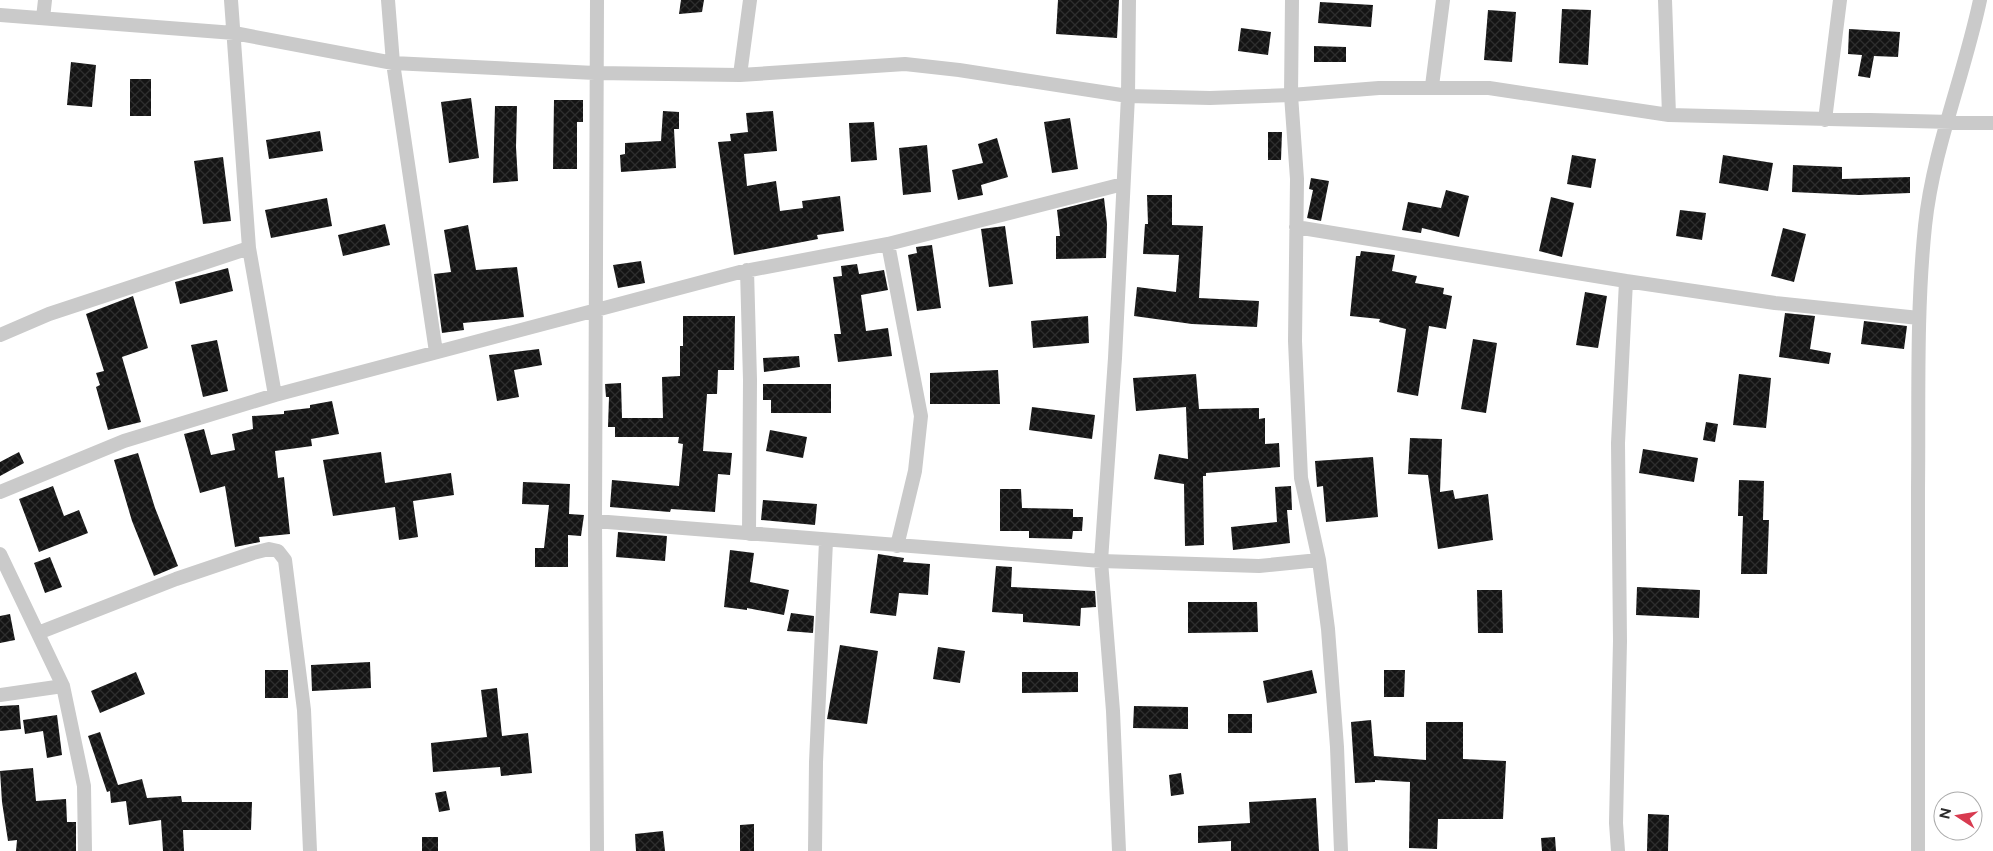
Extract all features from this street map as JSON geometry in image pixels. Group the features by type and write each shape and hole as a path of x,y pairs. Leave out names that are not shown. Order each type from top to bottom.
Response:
{"street":[{"path":"43,18 45,0"},
{"path":"231,0 249,248 275,395"},
{"path":"388,0 393,63 436,352"},
{"path":"597,0 595,73 597,851"},
{"path":"740,76 750,0"},
{"path":"1119,851 1113,711 1101,561 1115,358 1128,96 1129,0"},
{"path":"1292,0 1291,95 1297,179 1295,340 1301,478 1319,560 1328,629 1337,747 1341,851"},
{"path":"1432,86 1444,0"},
{"path":"1665,0 1669,115"},
{"path":"1825,120 1840,0"},
{"path":"1918,851 1919,318 1926,225 1946,123 1972,38 1980,0"},
{"path":"0,15 234,33 393,63 595,73 740,76 904,64 959,70 1128,96 1210,98 1432,86 1489,88 1669,115 1946,123 1993,122"},
{"path":"0,492 124,441 275,395 747,270 888,244 1123,184"},
{"path":"1296,227 1626,281 1775,303 1919,318"},
{"path":"888,244 921,416 915,472 897,546"},
{"path":"0,335 49,314 249,248"},
{"path":"747,270 750,380 749,534"},
{"path":"1618,851 1616,824 1620,641 1618,444 1626,281"},
{"path":"595,521 826,541 1101,561 1259,566 1319,560"},
{"path":"815,851 816,762 826,541"},
{"path":"38,633 176,579 269,549 278,551 285,560 304,710 310,851"},
{"path":"0,554 63,686 84,786 85,851"},
{"path":"0,694 63,686"}],"building":[{"path":"681,0 704,0 702,12 679,14"},
{"path":"1058,0 1119,0 1117,38 1056,34"},
{"path":"1320,2 1373,5 1371,27 1318,23"},
{"path":"1562,9 1591,10 1588,65 1559,63"},
{"path":"1488,10 1516,12 1512,62 1484,60"},
{"path":"1241,28 1271,32 1268,55 1238,51"},
{"path":"1849,29 1900,32 1898,57 1874,56 1870,78 1858,76 1862,55 1848,54"},
{"path":"1314,46 1346,47 1346,62 1314,62"},
{"path":"71,62 96,65 92,107 67,105"},
{"path":"130,79 151,79 151,116 130,116"},
{"path":"471,98 479,158 449,163 441,102"},
{"path":"554,100 583,100 583,122 577,122 577,169 553,169"},
{"path":"495,106 517,106 516,147 518,181 493,183"},
{"path":"663,111 679,112 679,129 674,129 676,168 621,172 620,155 625,154 625,143 661,141"},
{"path":"773,111 777,151 744,154 747,186 776,181 780,211 803,208 802,201 840,196 844,231 817,235 818,239 734,255 718,142 731,141 730,134 748,132 746,113"},
{"path":"1070,118 1078,169 1052,173 1044,122"},
{"path":"874,122 877,160 851,162 849,123"},
{"path":"320,131 323,151 269,159 266,140"},
{"path":"1268,132 1282,132 1281,160 1268,160"},
{"path":"997,138 1008,177 981,185 983,195 958,200 952,170 983,163 978,144"},
{"path":"927,145 931,192 903,195 899,148"},
{"path":"1572,155 1596,159 1591,188 1567,184"},
{"path":"1723,155 1773,163 1768,191 1719,183"},
{"path":"223,157 231,221 203,224 194,161"},
{"path":"1793,165 1842,167 1842,179 1910,177 1910,193 1859,195 1792,192"},
{"path":"1311,178 1329,181 1321,221 1307,218 1313,190 1309,189"},
{"path":"1446,190 1469,196 1459,237 1422,228 1421,233 1402,230 1408,202 1441,208"},
{"path":"1147,195 1172,195 1172,225 1203,226 1199,298 1259,301 1257,327 1192,324 1134,316 1137,287 1176,292 1179,255 1143,254 1145,224 1148,224"},
{"path":"1551,197 1574,203 1562,257 1539,251"},
{"path":"327,198 332,226 271,238 265,210"},
{"path":"1104,198 1107,224 1106,258 1056,259 1056,236 1060,236 1057,210"},
{"path":"1680,210 1706,213 1702,240 1676,236"},
{"path":"385,224 390,245 343,256 338,235"},
{"path":"468,225 476,270 517,267 524,317 463,323 464,330 442,333 434,274 451,272 444,230"},
{"path":"1005,226 1013,284 989,287 981,229"},
{"path":"1783,228 1806,234 1794,282 1771,276"},
{"path":"932,245 941,308 917,311 908,255 917,253 916,247"},
{"path":"1361,251 1395,255 1392,271 1417,276 1415,283 1444,288 1443,294 1452,296 1446,329 1429,326 1418,396 1397,392 1406,329 1379,322 1380,319 1350,316 1356,256 1360,256"},
{"path":"641,261 645,283 618,288 613,265"},
{"path":"857,264 859,274 884,270 888,290 861,295 866,331 888,328 892,356 838,362 834,334 841,334 833,277 842,276 841,266"},
{"path":"228,268 233,291 180,304 175,282"},
{"path":"1585,292 1607,296 1598,348 1576,345"},
{"path":"133,296 148,348 122,357 141,422 108,430 96,387 100,385 96,373 104,371 86,314"},
{"path":"1785,313 1815,316 1810,349 1831,353 1829,364 1779,357"},
{"path":"683,316 735,316 734,370 718,370 717,394 707,394 703,451 732,453 730,475 718,474 715,512 671,509 670,512 610,507 612,480 679,486 683,444 678,443 679,437 615,437 615,427 608,427 609,397 606,397 605,384 621,383 622,418 663,418 662,377 680,376"},
{"path":"1088,316 1089,343 1033,348 1031,321"},
{"path":"1864,321 1907,326 1904,349 1861,344"},
{"path":"1473,339 1497,343 1486,413 1461,409"},
{"path":"217,340 228,391 203,397 191,345"},
{"path":"539,349 542,365 514,370 519,397 497,401 489,355"},
{"path":"799,356 800,367 764,372 763,358"},
{"path":"998,370 1000,404 930,404 930,373"},
{"path":"1196,374 1199,409 1259,408 1259,419 1265,418 1265,444 1279,443 1280,467 1206,473 1206,476 1203,476 1204,545 1185,546 1184,484 1154,479 1159,454 1188,459 1186,407 1136,411 1133,378"},
{"path":"1739,374 1771,378 1766,428 1733,425"},
{"path":"763,384 831,384 831,413 771,413 771,400 763,400"},
{"path":"332,401 339,434 311,439 312,446 275,451 278,478 284,477 290,534 259,537 260,542 235,547 225,486 200,493 184,434 204,429 211,455 235,450 232,434 253,429 252,416 284,414 284,411 310,408 310,405"},
{"path":"1032,407 1095,415 1092,439 1029,430"},
{"path":"1706,422 1718,424 1715,442 1703,440"},
{"path":"770,430 807,437 803,458 766,451"},
{"path":"1410,438 1442,439 1440,492 1453,490 1455,499 1488,494 1493,540 1438,549 1428,475 1408,474"},
{"path":"1643,449 1698,458 1694,482 1639,473"},
{"path":"19,452 24,463 0,476 0,462"},
{"path":"381,452 385,483 451,473 454,495 413,501 418,537 399,540 395,507 333,516 323,460"},
{"path":"138,453 155,508 178,566 154,576 132,521 114,460"},
{"path":"1373,457 1378,517 1326,522 1323,486 1317,487 1315,461"},
{"path":"1739,480 1764,481 1763,520 1769,520 1767,574 1741,574 1743,516 1738,516"},
{"path":"523,482 570,484 569,514 584,515 581,536 568,535 568,567 535,567 535,548 544,548 549,505 522,504"},
{"path":"53,486 64,516 79,510 88,533 39,552 19,499"},
{"path":"1291,486 1292,510 1287,510 1290,543 1233,550 1231,527 1277,522 1275,487"},
{"path":"1000,489 1021,489 1022,508 1073,509 1073,517 1083,517 1082,531 1073,531 1072,539 1029,538 1029,531 1000,531"},
{"path":"763,500 817,504 815,525 761,520"},
{"path":"618,532 667,536 665,561 616,557"},
{"path":"730,550 754,553 750,582 789,590 784,615 747,608 747,610 724,607"},
{"path":"878,554 904,558 903,562 930,564 928,595 899,593 896,616 870,613"},
{"path":"50,557 62,587 45,593 34,563"},
{"path":"996,566 1012,567 1011,587 1095,591 1096,607 1081,608 1080,626 1023,622 1023,614 992,612"},
{"path":"1637,587 1700,590 1699,618 1636,615"},
{"path":"1477,590 1502,590 1503,633 1478,633"},
{"path":"1188,602 1257,602 1258,632 1188,633"},
{"path":"791,613 814,616 813,633 787,631"},
{"path":"10,614 15,640 0,643 0,616"},
{"path":"840,645 878,651 867,724 827,719"},
{"path":"938,647 965,651 960,683 933,679"},
{"path":"370,662 371,688 312,691 311,665"},
{"path":"265,670 288,670 288,698 265,698"},
{"path":"1312,670 1317,693 1267,703 1263,681"},
{"path":"1384,670 1405,670 1404,697 1384,697"},
{"path":"136,672 145,694 100,713 91,691"},
{"path":"1022,672 1078,672 1078,692 1022,693"},
{"path":"497,688 502,736 528,733 532,773 501,776 500,767 433,772 431,743 487,737 481,690"},
{"path":"19,705 21,729 0,731 0,706"},
{"path":"1134,706 1188,707 1188,729 1133,728"},
{"path":"1228,714 1252,714 1252,733 1228,733"},
{"path":"57,715 62,755 47,758 43,731 25,734 23,720"},
{"path":"1371,720 1374,756 1426,760 1426,722 1463,722 1463,759 1506,761 1503,819 1438,819 1437,849 1409,848 1410,782 1375,780 1375,782 1355,783 1351,722"},
{"path":"100,732 118,785 142,779 147,798 181,796 182,802 252,802 251,830 183,830 184,851 163,851 161,820 129,825 126,801 111,803 110,791 107,792 88,736"},
{"path":"33,768 36,801 66,799 67,822 76,822 76,851 16,851 17,840 8,841 2,802 0,771"},
{"path":"1181,773 1184,794 1171,796 1169,775"},
{"path":"446,791 450,810 439,812 435,793"},
{"path":"1316,798 1319,851 1231,851 1231,841 1198,843 1198,826 1250,823 1249,802"},
{"path":"1648,814 1669,815 1668,851 1647,851"},
{"path":"754,824 754,851 740,851 740,825"},
{"path":"663,831 665,851 636,851 635,834"},
{"path":"422,837 438,837 438,851 422,851"},
{"path":"1555,837 1556,851 1542,851 1541,838"}]}
